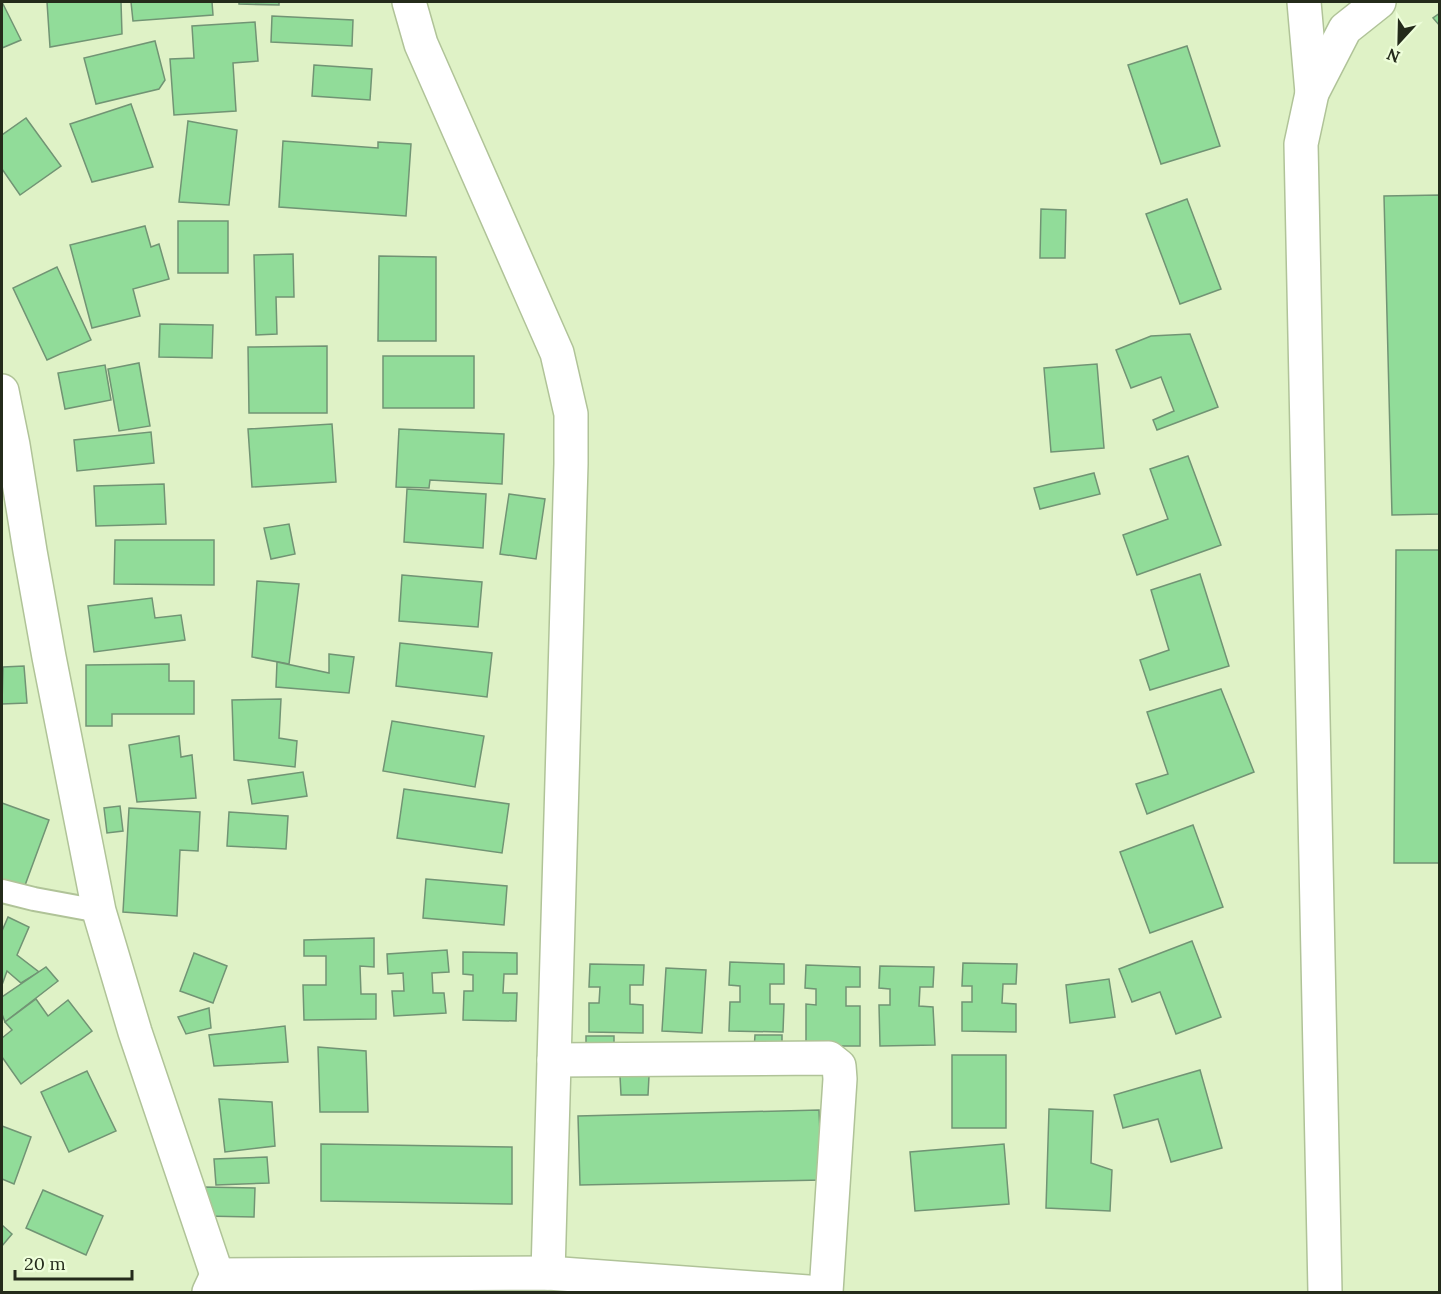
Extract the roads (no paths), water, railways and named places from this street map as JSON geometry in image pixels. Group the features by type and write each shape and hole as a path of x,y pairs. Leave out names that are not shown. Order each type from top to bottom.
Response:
{"street":[{"path":"410,2 421,44 556,353 571,414 571,488 548,1273"},
{"path":"1304,2 1311,93 1301,144 1325,1293"},
{"path":"1311,93 1345,29 1379,2"},
{"path":"2,391 49,657 99,911 213,1284 548,1273 808,1293"},
{"path":"554,1060 829,1058 839,1066 826,1293"}],"lane":[{"path":"2,891 99,911"}]}
